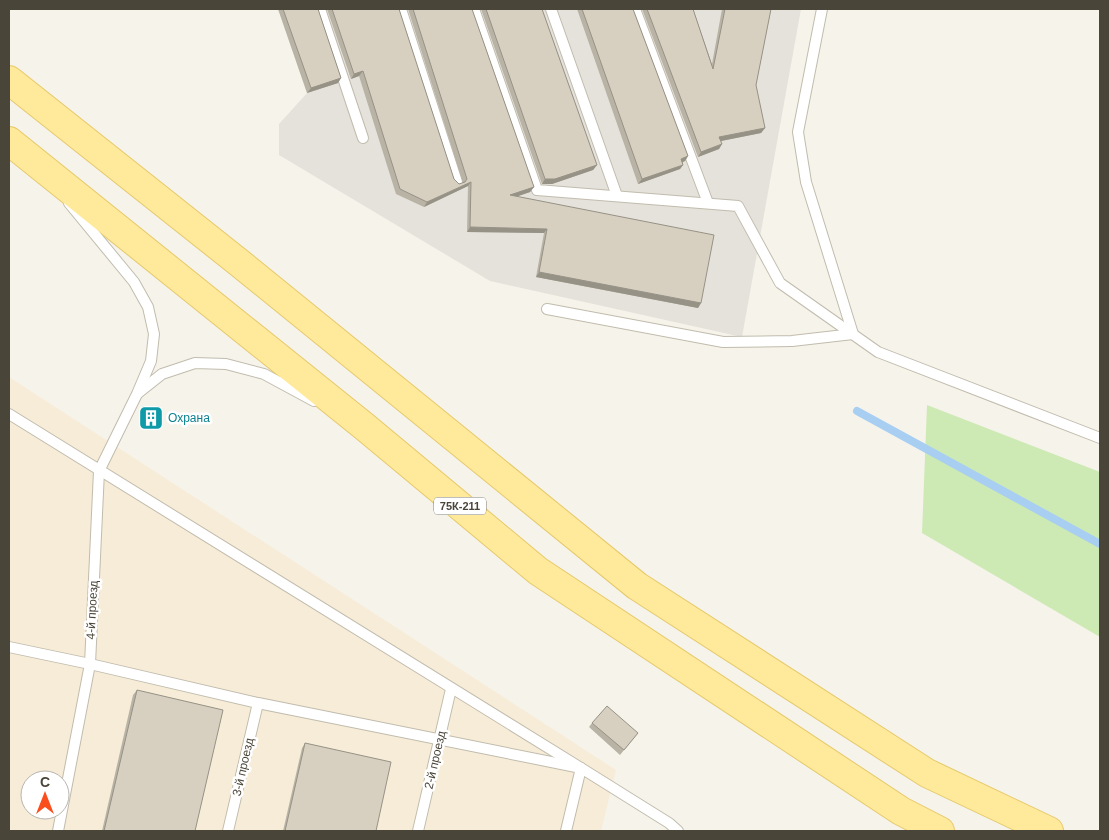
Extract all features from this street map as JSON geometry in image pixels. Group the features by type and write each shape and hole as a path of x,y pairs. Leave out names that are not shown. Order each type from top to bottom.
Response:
{"main road":[{"path":"9,80 242,265 637,586 927,773 1049,831"},
{"name":"75К-211","path":"9,141 365,427 538,571 901,811 940,831"}],"lane":[{"path":"400,9 457,182"},
{"path":"474,9 537,190 738,206 780,283 878,352 1100,438"},
{"path":"552,9 617,196"},
{"path":"635,9 708,203"},
{"path":"822,9 798,132 806,182 853,334"},
{"path":"323,10 362,138"},
{"name":"4-й проезд","path":"36,164 134,282 148,307 154,334 151,361 99,471 90,664 58,831"},
{"path":"547,309 723,342 792,341 853,334"},
{"path":"137,394 162,374 170,371 195,363 226,364 264,374 365,427"},
{"path":"9,414 581,768 678,831"},
{"path":"9,647 258,703 581,768"},
{"name":"2-й проезд","path":"418,831 452,689"},
{"name":"3-й проезд","path":"228,831 258,703"},
{"path":"566,831 581,768"}],"shaded area":[{"path":"278,9 801,9 742,337 490,281 279,155 279,124 307,93"},
{"path":"9,377 616,770 601,831 9,831"}],"green space":[{"path":"927,405 1100,472 1100,637 922,533"}],"building":[{"path":"283,9 318,9 341,78 311,88"},
{"path":"332,9 399,9 454,179 459,184 467,179 413,9 472,9 534,187 510,195 714,235 701,303 539,272 547,229 470,227 471,182 427,202 400,189 363,71 354,74"},
{"path":"486,9 542,9 597,165 555,179 545,179"},
{"path":"582,9 633,9 688,156 681,159 683,165 642,179"},
{"path":"647,9 693,9 713,69 725,9 771,9 756,85 765,128 719,137 722,144 701,152"},
{"path":"137,690 223,710 195,831 104,831"},
{"path":"607,706 638,733 624,750 592,723"},
{"path":"305,743 391,762 376,831 285,831"}],"waterway":[{"path":"857,411 1100,544"}],"place":[{"name":"Охрана","path":"151,418"}]}
